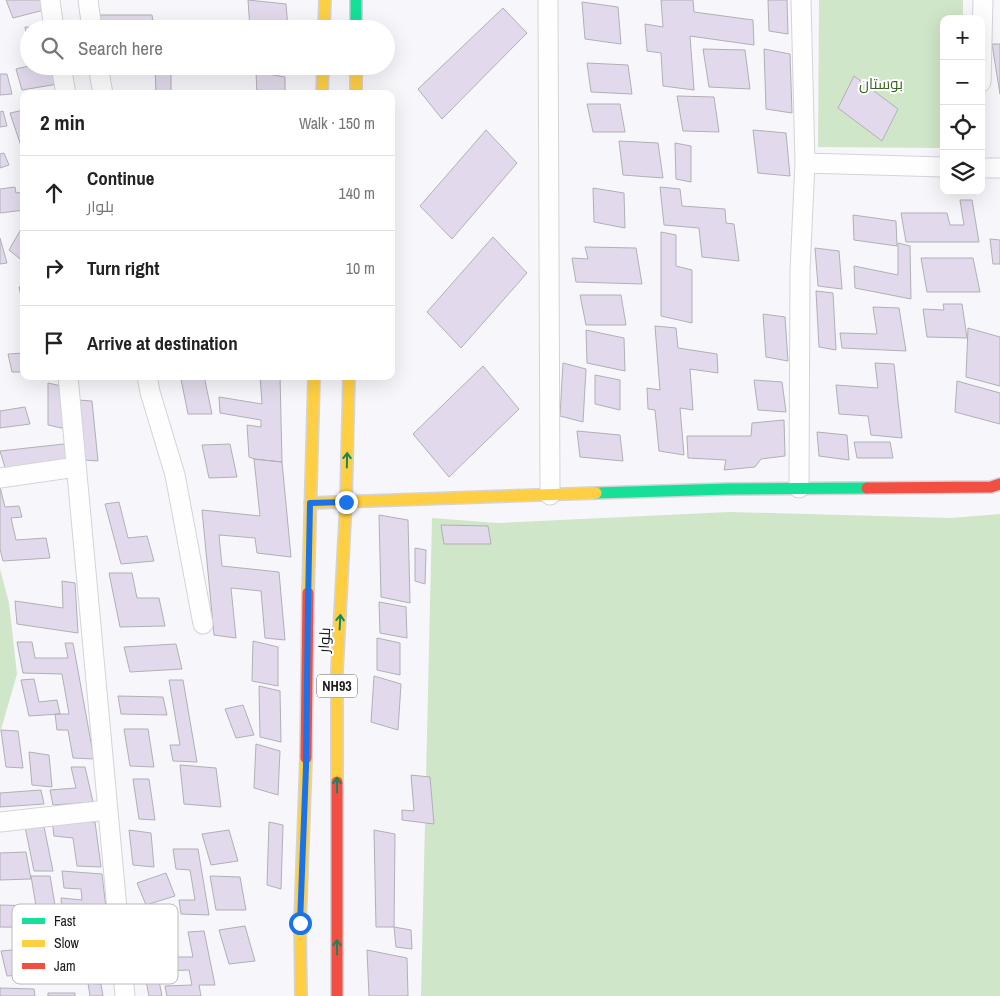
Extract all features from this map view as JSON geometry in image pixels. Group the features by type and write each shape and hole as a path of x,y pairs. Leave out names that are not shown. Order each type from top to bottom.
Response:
{"main road":[{"path":"324,20 325,0"},
{"path":"356,0 356,20"},
{"path":"322,90 323,75"},
{"path":"356,75 356,90"},
{"name":"بلوار","path":"300,996 300,923 306,767 314,380"},
{"name":"بلوار","path":"336,996 337,670 346,502 349,380"},
{"path":"310,503 728,489 997,483"}],"street":[{"path":"50,0 53,20"},
{"path":"88,0 91,20"},
{"path":"548,0 550,495"},
{"path":"798,488 800,270 805,163 801,0"},
{"path":"982,60 983,0"},
{"path":"63,75 65,90"},
{"path":"100,75 102,90"},
{"path":"805,163 940,167"},
{"path":"985,168 1000,168"},
{"path":"68,380 116,904"},
{"path":"148,380 175,475 203,624"},
{"path":"0,478 76,467"},
{"path":"0,822 107,810"}],"green space":[{"name":"بوستان","path":"819,0 963,0 963,15 940,15 940,148 818,147"},
{"path":"730,512 951,518 1000,514 1000,996 421,996 432,518 497,523"},
{"path":"0,569 9,603 17,674 0,733"}],"building":[{"path":"6,0 40,0 44,10 13,18"},
{"path":"248,0 286,4 287,20 249,20"},
{"path":"661,0 693,0 694,12 753,20 754,45 690,36 694,90 663,86 661,53 647,51 645,24 663,27"},
{"path":"768,0 787,0 788,34 769,31"},
{"path":"582,2 618,7 621,44 585,39"},
{"path":"503,8 527,33 442,119 418,89"},
{"path":"99,15 152,15 153,20 100,20"},
{"path":"992,44 1000,44 1000,94"},
{"path":"703,49 745,50 750,89 709,87"},
{"path":"764,49 790,54 792,113 766,109"},
{"path":"587,63 628,65 632,94 591,92"},
{"path":"20,68 20,75 56,75 58,84 22,90 16,69"},
{"path":"0,74 7,74 12,94 0,95"},
{"path":"155,75 171,75 171,90 156,90"},
{"path":"256,75 285,77 285,90 257,90"},
{"path":"854,76 898,109 882,141 838,108"},
{"path":"677,96 714,97 719,132 683,131"},
{"path":"587,104 620,104 625,132 593,132"},
{"path":"3,111 7,126 0,127 0,112"},
{"path":"20,111 20,143 10,113"},
{"path":"486,130 517,163 452,239 420,206"},
{"path":"753,130 786,133 790,176 758,173"},
{"path":"619,141 658,143 663,178 623,175"},
{"path":"675,143 691,146 691,182 676,179"},
{"path":"4,153 9,165 0,168 0,154"},
{"path":"15,187 16,193 20,192 20,210 0,213 0,189"},
{"path":"660,187 680,189 682,206 725,209 726,223 734,224 739,261 702,257 699,228 664,225"},
{"path":"593,188 624,193 625,228 594,222"},
{"path":"960,200 972,200 979,242 906,242 901,213 947,213 950,225 964,225"},
{"path":"853,215 896,221 897,246 854,240"},
{"path":"20,231 20,259 9,250"},
{"path":"661,232 676,235 676,266 692,270 692,323 661,316"},
{"path":"493,237 527,273 461,348 427,312"},
{"path":"0,238 7,263 0,264"},
{"path":"990,239 1000,240 1000,264 993,264"},
{"path":"898,243 910,246 911,299 855,288 854,266 898,275"},
{"path":"585,247 636,248 642,284 576,282 572,258 588,259"},
{"path":"815,248 839,251 842,289 818,286"},
{"path":"921,258 973,258 980,292 927,292"},
{"path":"816,291 833,293 836,350 819,347"},
{"path":"580,295 621,295 626,325 586,325"},
{"path":"943,304 962,304 967,338 927,337 923,309 944,310"},
{"path":"873,307 899,308 906,351 842,348 840,333 877,334"},
{"path":"763,314 785,317 788,361 766,357"},
{"path":"655,326 676,328 678,348 717,354 718,373 690,369 693,410 680,408 684,455 659,451 655,410 648,409 647,388 660,390"},
{"path":"968,328 1000,337 1000,386 966,377"},
{"path":"586,330 624,338 625,371 587,363"},
{"path":"20,353 20,372 12,372 8,354"},
{"path":"563,363 586,369 583,422 560,416"},
{"path":"875,363 894,364 902,438 871,435 868,416 839,414 836,385 878,388"},
{"path":"483,366 519,409 449,477 413,434"},
{"path":"595,375 620,380 620,410 595,404"},
{"path":"181,380 205,380 212,414 188,414"},
{"path":"260,380 280,380 282,462 249,457 247,425 261,427 261,420 220,413 219,397 262,404"},
{"path":"754,380 782,382 786,412 758,410"},
{"path":"957,381 1000,393 1000,424 955,412"},
{"path":"48,383 66,387 66,429 48,425"},
{"path":"78,400 92,401 98,461 84,460"},
{"path":"25,407 30,424 0,428 0,411"},
{"path":"784,420 785,456 761,459 755,467 724,470 726,460 688,458 687,436 751,436 752,423"},
{"path":"577,431 620,435 623,461 580,457"},
{"path":"817,432 847,435 849,460 819,456"},
{"path":"854,442 890,442 893,458 857,458"},
{"path":"64,444 69,465 6,471 0,451"},
{"path":"230,444 237,477 209,478 202,445"},
{"path":"254,459 282,462 291,557 257,553 255,538 219,535 222,566 279,572 285,640 265,638 261,591 231,588 236,638 214,635 202,510 260,516"},
{"path":"0,487 5,507 19,506 22,517 11,518 16,540 46,538 50,558 3,561 0,549"},
{"path":"119,502 128,538 147,536 154,561 121,564 105,504"},
{"path":"379,515 408,520 410,603 381,597"},
{"path":"441,525 488,526 491,544 444,544"},
{"path":"415,548 426,550 425,584 415,581"},
{"path":"109,573 132,573 137,598 159,598 165,626 120,627"},
{"path":"62,581 75,583 78,633 17,624 15,601 63,608"},
{"path":"379,602 406,607 407,638 380,633"},
{"path":"377,638 400,643 400,675 377,670"},
{"path":"253,641 278,647 278,686 252,681"},
{"path":"17,642 32,642 35,658 68,658 65,643 73,643 94,759 73,758 68,730 57,730 55,714 69,714 62,674 23,673"},
{"path":"176,644 182,669 130,672 124,647"},
{"path":"374,676 401,684 398,730 371,722"},
{"path":"34,679 39,702 57,700 60,714 29,716 21,680"},
{"path":"169,680 183,680 197,762 173,761 170,745 180,745"},
{"path":"259,686 280,691 281,742 260,737"},
{"path":"118,696 163,697 167,715 121,714"},
{"path":"243,705 254,735 236,738 225,709"},
{"path":"124,729 148,729 154,767 130,766"},
{"path":"1,730 18,731 23,768 6,767"},
{"path":"256,744 280,751 278,795 254,788"},
{"path":"29,752 49,755 52,787 32,785"},
{"path":"180,765 216,768 221,807 184,804"},
{"path":"71,767 85,767 93,802 53,805 50,790 76,788"},
{"path":"411,775 430,777 434,824 402,820 402,810 414,811"},
{"path":"133,779 149,779 155,820 139,819"},
{"path":"41,790 44,804 0,807 0,793"},
{"path":"52,820 95,822 101,867 77,866 73,838 54,836"},
{"path":"269,822 283,825 281,889 267,885"},
{"path":"25,827 44,827 53,871 34,871"},
{"path":"129,830 151,833 154,867 133,865"},
{"path":"229,830 238,861 211,865 202,834"},
{"path":"374,830 395,834 394,927 376,927"},
{"path":"173,849 198,849 209,915 181,914 179,900 195,900 190,870 176,869"},
{"path":"26,852 31,879 0,880 0,853"},
{"path":"62,871 102,874 105,904 62,904 61,898 82,900 81,889 64,888"},
{"path":"166,873 175,896 146,904 137,883"},
{"path":"31,876 50,876 55,904 36,904"},
{"path":"210,876 240,877 246,910 216,910"},
{"path":"0,905 12,905 12,927 0,927"},
{"path":"245,926 255,961 229,964 219,930"},
{"path":"394,927 411,930 412,949 396,947"},
{"path":"204,931 215,985 199,985 201,996 167,996 165,986 192,985 189,970 178,970 178,957 193,957 188,932"},
{"path":"12,950 12,976 7,976 1,951"},
{"path":"367,950 407,958 408,996 369,996"},
{"path":"88,984 101,984 103,996 90,996"},
{"path":"147,984 160,984 162,996 149,996"},
{"path":"0,988 34,989 35,996 0,996"},
{"path":"48,993 75,993 75,996 48,996"}],"traffic: fast":[{"path":"356,0 356,20"},
{"path":"596,493 728,489 867,488"}],"traffic: slow":[{"path":"324,20 325,0"},
{"path":"322,90 323,75"},
{"path":"356,75 356,90"},
{"path":"308,593 314,380"},
{"path":"337,782 337,670 346,502 349,380"},
{"path":"310,503 596,493"},
{"path":"301,996 300,923 306,758"}],"traffic: jam":[{"path":"867,488 991,487 1000,484"},
{"path":"306,758 308,593"},
{"path":"337,782 337,996"}],"route":[{"path":"300,923 306,767 310,503 346,502"}]}
